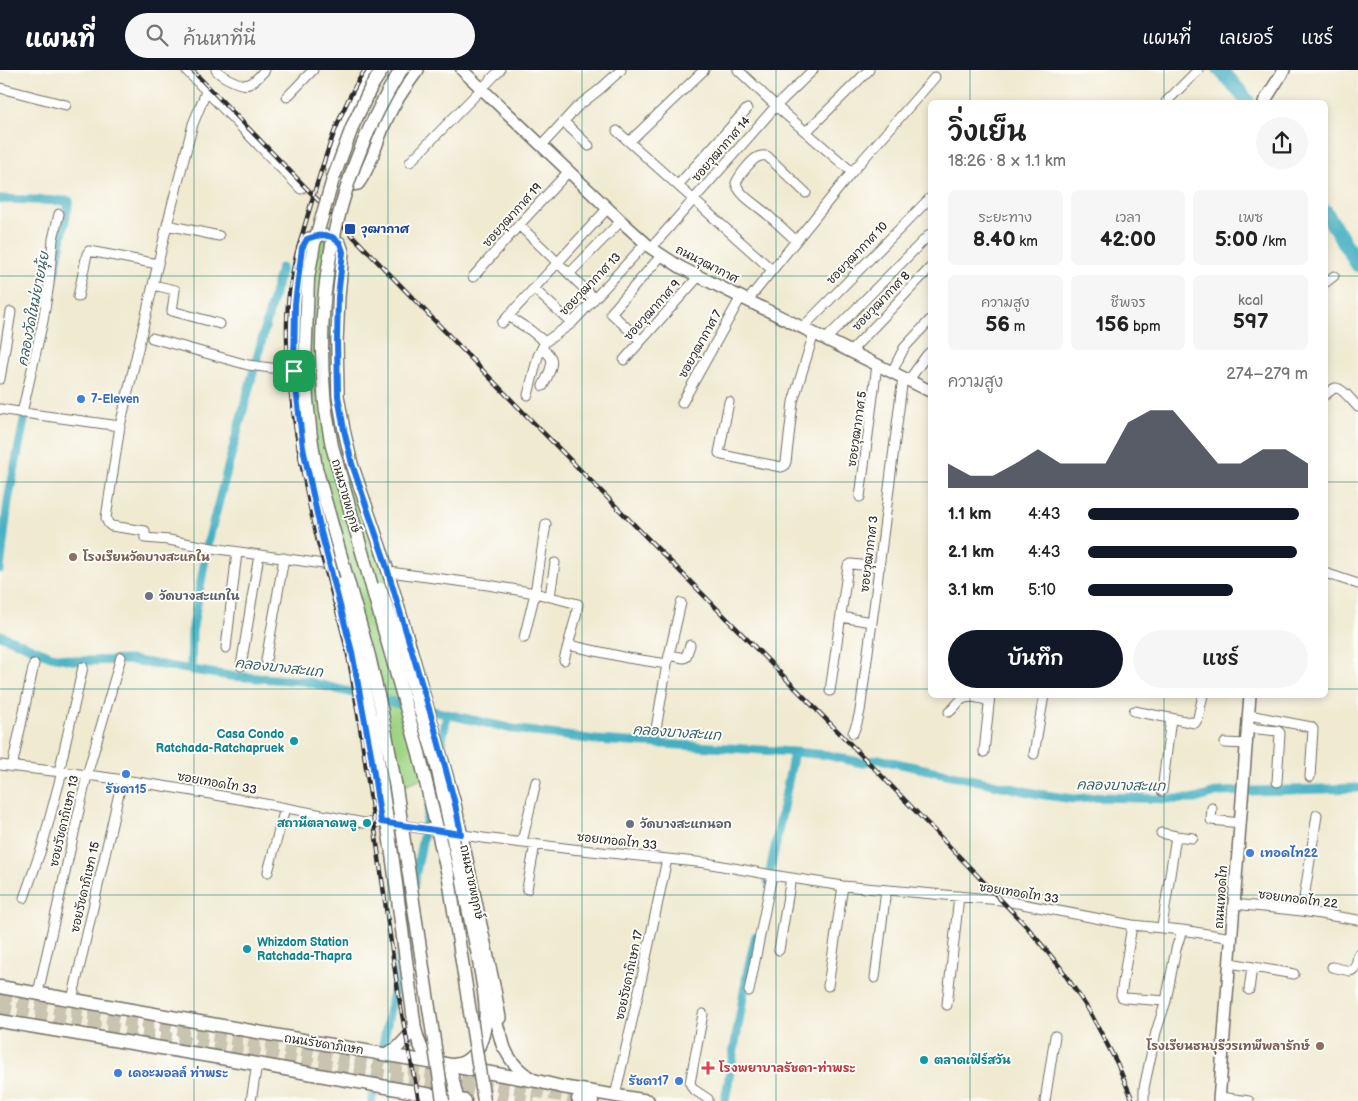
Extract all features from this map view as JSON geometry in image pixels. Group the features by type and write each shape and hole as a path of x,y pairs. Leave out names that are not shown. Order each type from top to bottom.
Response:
{"main road":[{"path":"371,70 347,117 330,163 332,176 339,183 346,186 358,184 364,176 402,90 418,70"},
{"name":"ถนนราชพฤกษ์","path":"382,70 353,125 333,179 314,244 308,278 305,366 306,400 316,468 368,656 389,748 443,1101"},
{"name":"ถนนราชพฤกษ์","path":"401,70 380,106 364,140 347,186 334,236 324,289 322,341 324,393 332,446 419,753 449,879 484,1101"},
{"name":"ถนนวุฒากาศ","path":"462,70 621,221 661,256 928,390"},
{"path":"1265,100 1283,73"},
{"name":"ถนนราชพฤกษ์","path":"415,1029 405,996 371,754 359,688 303,448 294,371 295,304 302,248 307,239 324,235 332,237 340,243 343,252 338,297 338,396 352,464 388,572 428,705 455,804 495,990 504,1046 520,1071 537,1081"},
{"path":"326,500 333,547 374,733 415,1029 423,1050 428,1056 450,1066 461,1064 468,1060 482,1038 486,1010 480,961"},
{"path":"353,522 395,628 436,762 480,961 504,1046"},
{"name":"ถนนเทอดไท","path":"1220,1099 1250,698"},
{"name":"ถนนรัชดาภิเษก","path":"0,987 648,1101"},
{"path":"0,1021 257,1064 460,1101 450,1066"},
{"path":"385,1054 397,1048 415,1029"},
{"path":"404,1090 418,1101"},
{"path":"578,1098 592,1101"}],"street":[{"path":"186,70 301,189"},
{"path":"216,70 226,78 246,85 252,83 265,70"},
{"path":"287,97 313,70"},
{"path":"410,162 500,70"},
{"path":"542,145 577,107 600,90 621,70"},
{"path":"629,142 704,70"},
{"path":"738,70 852,172"},
{"name":"ซอยวุฒากาศ 14","path":"648,245 694,200 776,106 813,70"},
{"path":"806,132 869,70"},
{"path":"1168,100 1198,70"},
{"name":"ซอยวุฒากาศ 7","path":"682,403 744,298 935,77"},
{"path":"0,88 66,105"},
{"path":"206,92 193,124 153,284 120,426 106,518 111,526 145,532 145,538 330,565"},
{"path":"678,185 747,109"},
{"path":"564,122 589,146"},
{"path":"617,131 771,269"},
{"path":"795,240 768,214 744,195 738,189 736,183 738,178 754,160 761,156 767,156 806,193"},
{"name":"ซอยวุฒากาศ 19","path":"473,277 569,171"},
{"name":"ซอยวุฒากาศ 10","path":"803,327 928,200"},
{"path":"543,386 552,360 550,356 530,330 505,319 608,208"},
{"path":"25,413 43,320 49,284 53,239 59,214"},
{"path":"569,274 621,221"},
{"path":"167,225 219,236"},
{"path":"519,225 594,298"},
{"path":"826,339 928,236"},
{"name":"ซอยวุฒากาศ 13","path":"543,346 572,323 594,298 648,245"},
{"path":"78,297 89,251 158,264"},
{"path":"641,341 611,313 661,256"},
{"name":"ซอยวุฒากาศ 8","path":"850,351 928,270"},
{"name":"ซอยวุฒากาศ 9","path":"624,360 699,276"},
{"path":"1328,281 1334,276"},
{"path":"153,284 176,290 172,311 220,324"},
{"path":"534,289 572,323"},
{"path":"0,379 11,312"},
{"path":"892,372 904,348 928,322"},
{"path":"729,402 719,453 784,466 793,402 814,333"},
{"path":"152,338 248,365 294,371"},
{"path":"528,395 538,356 543,346"},
{"path":"906,379 928,356"},
{"name":"ซอยวุฒากาศ 5","path":"860,497 878,365"},
{"name":"ซอยวุฒากาศ 3","path":"853,733 858,718 906,379"},
{"path":"1328,393 1334,388 1338,388 1358,406"},
{"path":"0,409 120,426"},
{"path":"524,638 535,593 546,524"},
{"path":"226,648 238,552"},
{"path":"241,666 259,555"},
{"path":"266,660 284,558"},
{"path":"550,596 555,563"},
{"path":"830,691 849,565 880,567"},
{"path":"388,572 478,584 573,601 578,605 564,660"},
{"path":"1328,574 1358,584"},
{"path":"656,728 668,660 681,603"},
{"path":"841,617 872,622"},
{"path":"568,645 628,658 668,660 686,657 690,645"},
{"name":"ซอยรัชดาภิเษก 13","path":"38,993 87,775 122,657"},
{"path":"12,767 34,664"},
{"path":"24,898 43,844 84,667"},
{"path":"949,712 964,698"},
{"path":"984,752 990,698"},
{"path":"1034,754 1043,698"},
{"path":"1134,710 1196,722 1202,698"},
{"path":"1249,715 1313,728 1310,777"},
{"path":"1162,790 1171,718"},
{"path":"1248,728 1278,731 1280,733 1277,782"},
{"path":"1225,743 1247,744"},
{"name":"ซอยเทอดไท 33","path":"0,766 122,780 232,798 364,823 381,822 535,844 706,862 843,886 1001,900 1132,925 1162,927 1232,938"},
{"name":"ซอยรัชดาภิเษก 15","path":"72,1000 122,780"},
{"path":"522,842 536,782"},
{"path":"268,872 285,808"},
{"path":"1212,808 1210,820 1241,823"},
{"path":"1302,911 1317,815"},
{"path":"1162,833 1192,838"},
{"path":"1162,927 1176,836"},
{"path":"527,889 535,844"},
{"name":"ซอยรัชดาภิเษก 17","path":"615,1096 667,859"},
{"path":"749,991 770,874"},
{"path":"779,950 791,878"},
{"path":"828,986 843,886"},
{"path":"875,978 886,890"},
{"path":"948,1005 959,896"},
{"name":"ซอยเทอดไท 22","path":"1234,904 1302,911 1358,920"},
{"path":"1132,925 1121,995 1125,998 1166,1001"},
{"path":"1144,1101 1144,1088 1156,1032 1166,1001 1176,949 1182,930"},
{"path":"1332,967 1353,970 1356,966 1358,955"},
{"path":"1230,963 1294,974"},
{"path":"1249,990 1252,967"},
{"path":"703,1014 690,1083 693,1089 708,1099 708,1101"},
{"path":"1046,1101 1055,1036"},
{"path":"251,1101 257,1064"},
{"path":"1220,1099 1250,1101"}],"green space":[{"path":"321,240 327,240 336,247 338,256 333,278 331,318 334,399 443,772 403,785 381,735 371,736 309,459 298,334 301,279"}],"waterway":[{"path":"1220,70 1246,100"},
{"name":"คลองวัดใหม่ยายนุ้ย","path":"0,199 69,201 52,285"},
{"path":"1328,216 1358,265"},
{"path":"191,669 192,632 208,542 281,268"},
{"name":"คลองวัดใหม่ยายนุ้ย","path":"0,569 8,501 27,406"},
{"name":"คลองบางสะแก","path":"0,635 51,656 77,661 130,660 230,676 304,681 408,706"},
{"name":"คลองบางสะแก","path":"424,709 513,729 596,740 794,752 827,755 862,763 878,759 1038,794 1074,799 1102,797 1195,799 1219,792 1358,788"},
{"path":"440,750 447,715"},
{"path":"768,882 794,752"},
{"path":"413,887 436,772"},
{"path":"405,931 410,903"},
{"path":"725,1101 748,969 756,936"},
{"path":"372,1101 402,947"}],"tunnel":[{"path":"0,999 578,1099"},
{"path":"0,1009 534,1101"}],"railway":[{"path":"192,70 524,413 875,769 1027,927 1060,967 1090,1012 1117,1063 1133,1101"},
{"path":"365,70 348,100 334,132 299,246 289,295 287,356 294,417 308,496 351,671 398,991 419,1101"}],"place":[{"name":"วุฒากาศ","path":"350,229"},
{"name":"7-Eleven","path":"81,399"},
{"name":"โรงเรียนวัดบางสะแกใน","path":"73,557"},
{"name":"วัดบางสะแกใน","path":"149,596"},
{"name":"Casa Condo Ratchada-Ratchapruek","path":"294,741"},
{"name":"รัชดา15","path":"126,774"},
{"name":"สถานีตลาดพลู","path":"367,823"},
{"name":"วัดบางสะแกนอก","path":"630,824"},
{"name":"เทอดไท22","path":"1250,853"},
{"name":"Whizdom Station Ratchada-Thapra","path":"247,949"},
{"name":"โรงเรียนธนบุรีวรเทพีพลารักษ์","path":"1320,1046"},
{"name":"ตลาดเฟิร์สวัน","path":"924,1060"},
{"name":"โรงพยาบาลรัชดา-ท่าพระ","path":"708,1068"},
{"name":"เดอะมอลล์ ท่าพระ","path":"118,1073"},
{"name":"รัชดา17","path":"679,1081"}],"route":[{"path":"324,235 332,237 340,243 343,252 338,297 337,341 338,396 344,430 352,464 384,558 433,722 461,834 381,822 371,754 352,652 321,532 303,448 294,371 295,304 302,248 307,239 324,235"}]}
